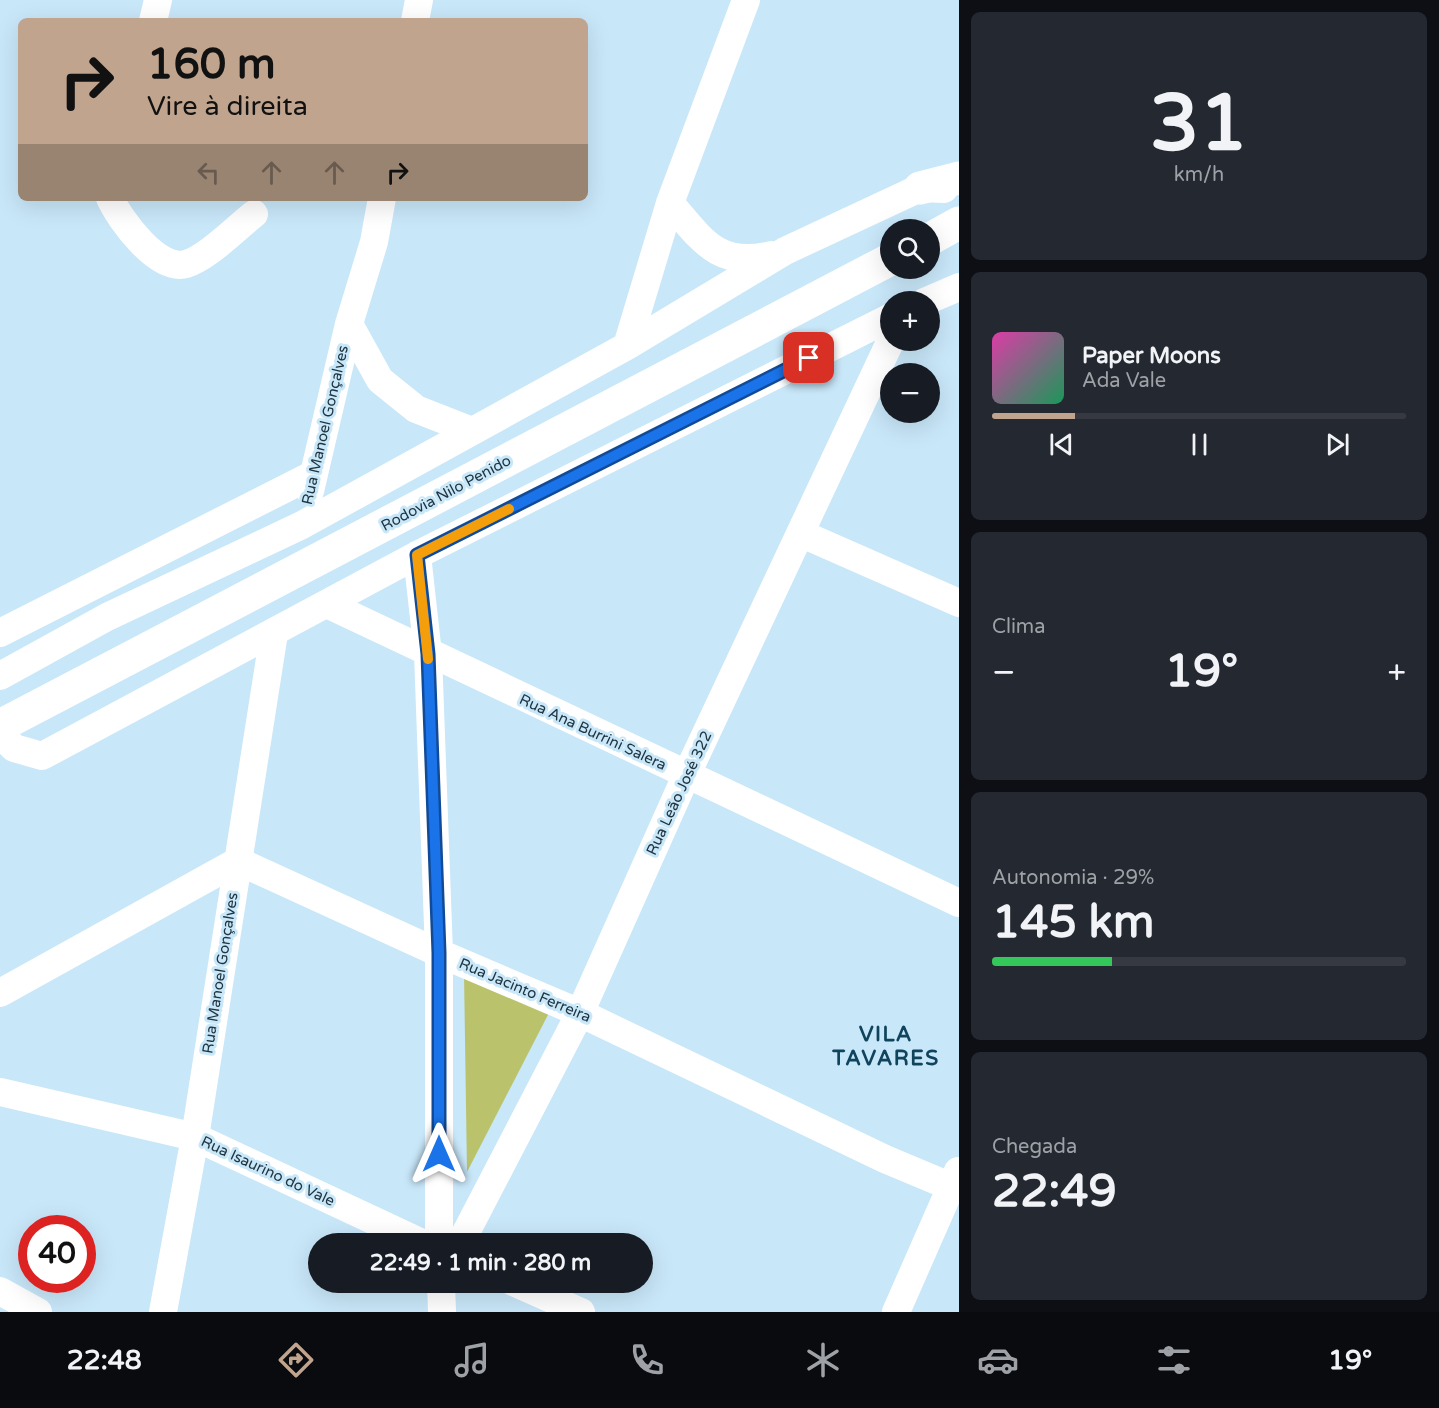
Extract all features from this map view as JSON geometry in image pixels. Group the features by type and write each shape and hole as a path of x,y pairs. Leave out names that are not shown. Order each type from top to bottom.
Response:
{"main road":[{"path":"920,188 959,178"},
{"path":"940,233 959,223"},
{"name":"Rodovia Nilo Penido","path":"0,726 880,265"}],"street":[{"path":"154,18 158,0"},
{"path":"415,18 418,0"},
{"path":"627,346 670,203 746,0"},
{"path":"0,676 107,617 302,525 627,346 785,251 920,188 959,189"},
{"path":"112,201 150,254 170,262 186,264 210,250 254,214"},
{"name":"Rua Manoel Gonçalves","path":"302,525 349,324 374,242 381,201"},
{"path":"670,203 699,236 726,257 753,260 785,251"},
{"path":"940,295 959,287"},
{"path":"0,734 14,748 42,756 417,555 880,323"},
{"name":"Rua Manoel Gonçalves","path":"349,324 380,380 416,410 472,431"},
{"name":"Rua Leão José 322","path":"466,1233 580,1013 686,776 802,534 886,351"},
{"path":"0,633 314,474"},
{"path":"802,534 959,603"},
{"path":"417,555 428,654 439,953 439,1233"},
{"name":"Rua Ana Burrini Salera","path":"327,604 428,654 959,903"},
{"name":"Rua Manoel Gonçalves","path":"163,1312 195,1137 274,633"},
{"path":"0,993 238,861"},
{"name":"Rua Jacinto Ferreira","path":"238,861 439,953 580,1013 885,1159 956,1182"},
{"name":"Rua Isaurino do Vale","path":"0,1092 195,1137 400,1233"},
{"path":"896,1312 956,1182"},
{"path":"0,1291 38,1312"},
{"path":"441,1293 442,1312"},
{"path":"538,1293 581,1312"}],"green space":[{"path":"464,973 551,1009 467,1172"}],"slow traffic":[{"path":"428,659 417,555 509,509"}],"district":[{"name":"VILA TAVARES","path":"886,1046"}],"route":[{"path":"439,1154 439,953 428,654 417,555 809,358"}]}
